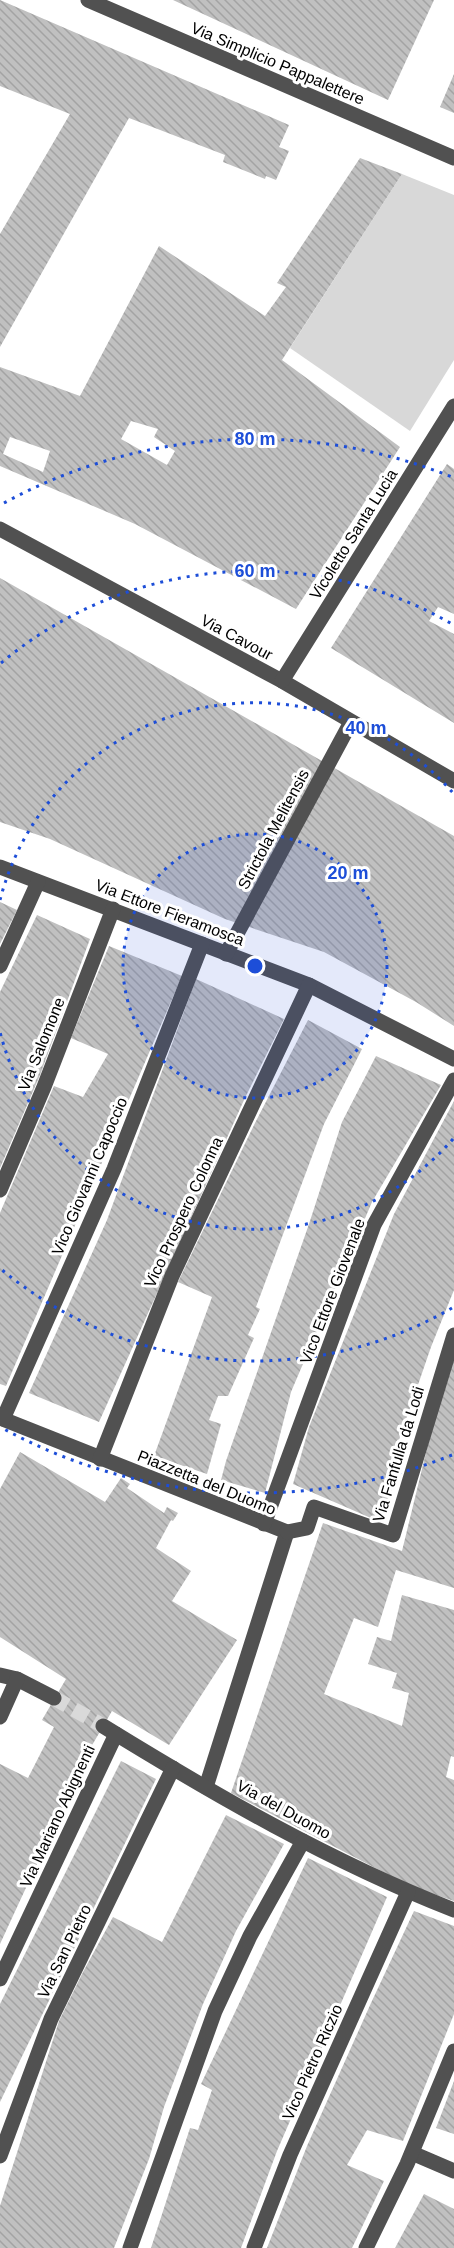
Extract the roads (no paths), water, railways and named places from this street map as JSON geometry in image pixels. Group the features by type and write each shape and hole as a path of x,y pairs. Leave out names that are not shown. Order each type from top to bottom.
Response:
{"street":[{"name":"Via Simplicio Pappalettere","path":"88,0 454,158"},
{"name":"Vicoletto Santa Lucia","path":"282,681 448,428 454,406"},
{"name":"Via Cavour","path":"0,529 282,681 454,781"},
{"name":"Strictola Melitensis","path":"226,954 351,722"},
{"name":"Via Ettore Fieramosca","path":"0,867 309,985 454,1059"},
{"path":"0,966 38,882"},
{"name":"Via Salomone","path":"0,1190 44,1087 113,909"},
{"name":"Vico Giovanni Capoccio","path":"1,1419 114,1169 202,944"},
{"name":"Vico Prospero Colonna","path":"100,1459 172,1276 309,985"},
{"name":"Vico Ettore Giovenale","path":"264,1524 374,1226 454,1080"},
{"name":"Via Fanfulla da Lodi","path":"287,1532 307,1528 314,1507 393,1534 454,1335"},
{"name":"Piazzetta del Duomo","path":"1,1419 287,1532 206,1787"},
{"path":"0,1675 18,1679 54,1698"},
{"path":"0,1717 18,1679"},
{"name":"Via del Duomo","path":"110,1730 303,1841 408,1892 454,1910"},
{"name":"Via Mariano Abignenti","path":"0,1979 110,1730"},
{"name":"Via San Pietro","path":"0,2157 51,2019 173,1768"},
{"path":"130,2248 215,2011 250,1936 303,1841"},
{"name":"Vico Pietro Riczio","path":"254,2248 290,2155 408,1892"},
{"path":"366,2248 412,2153 454,2051"},
{"path":"412,2153 454,2171"}],"tunnel":[{"path":"54,1698 103,1726"}]}
